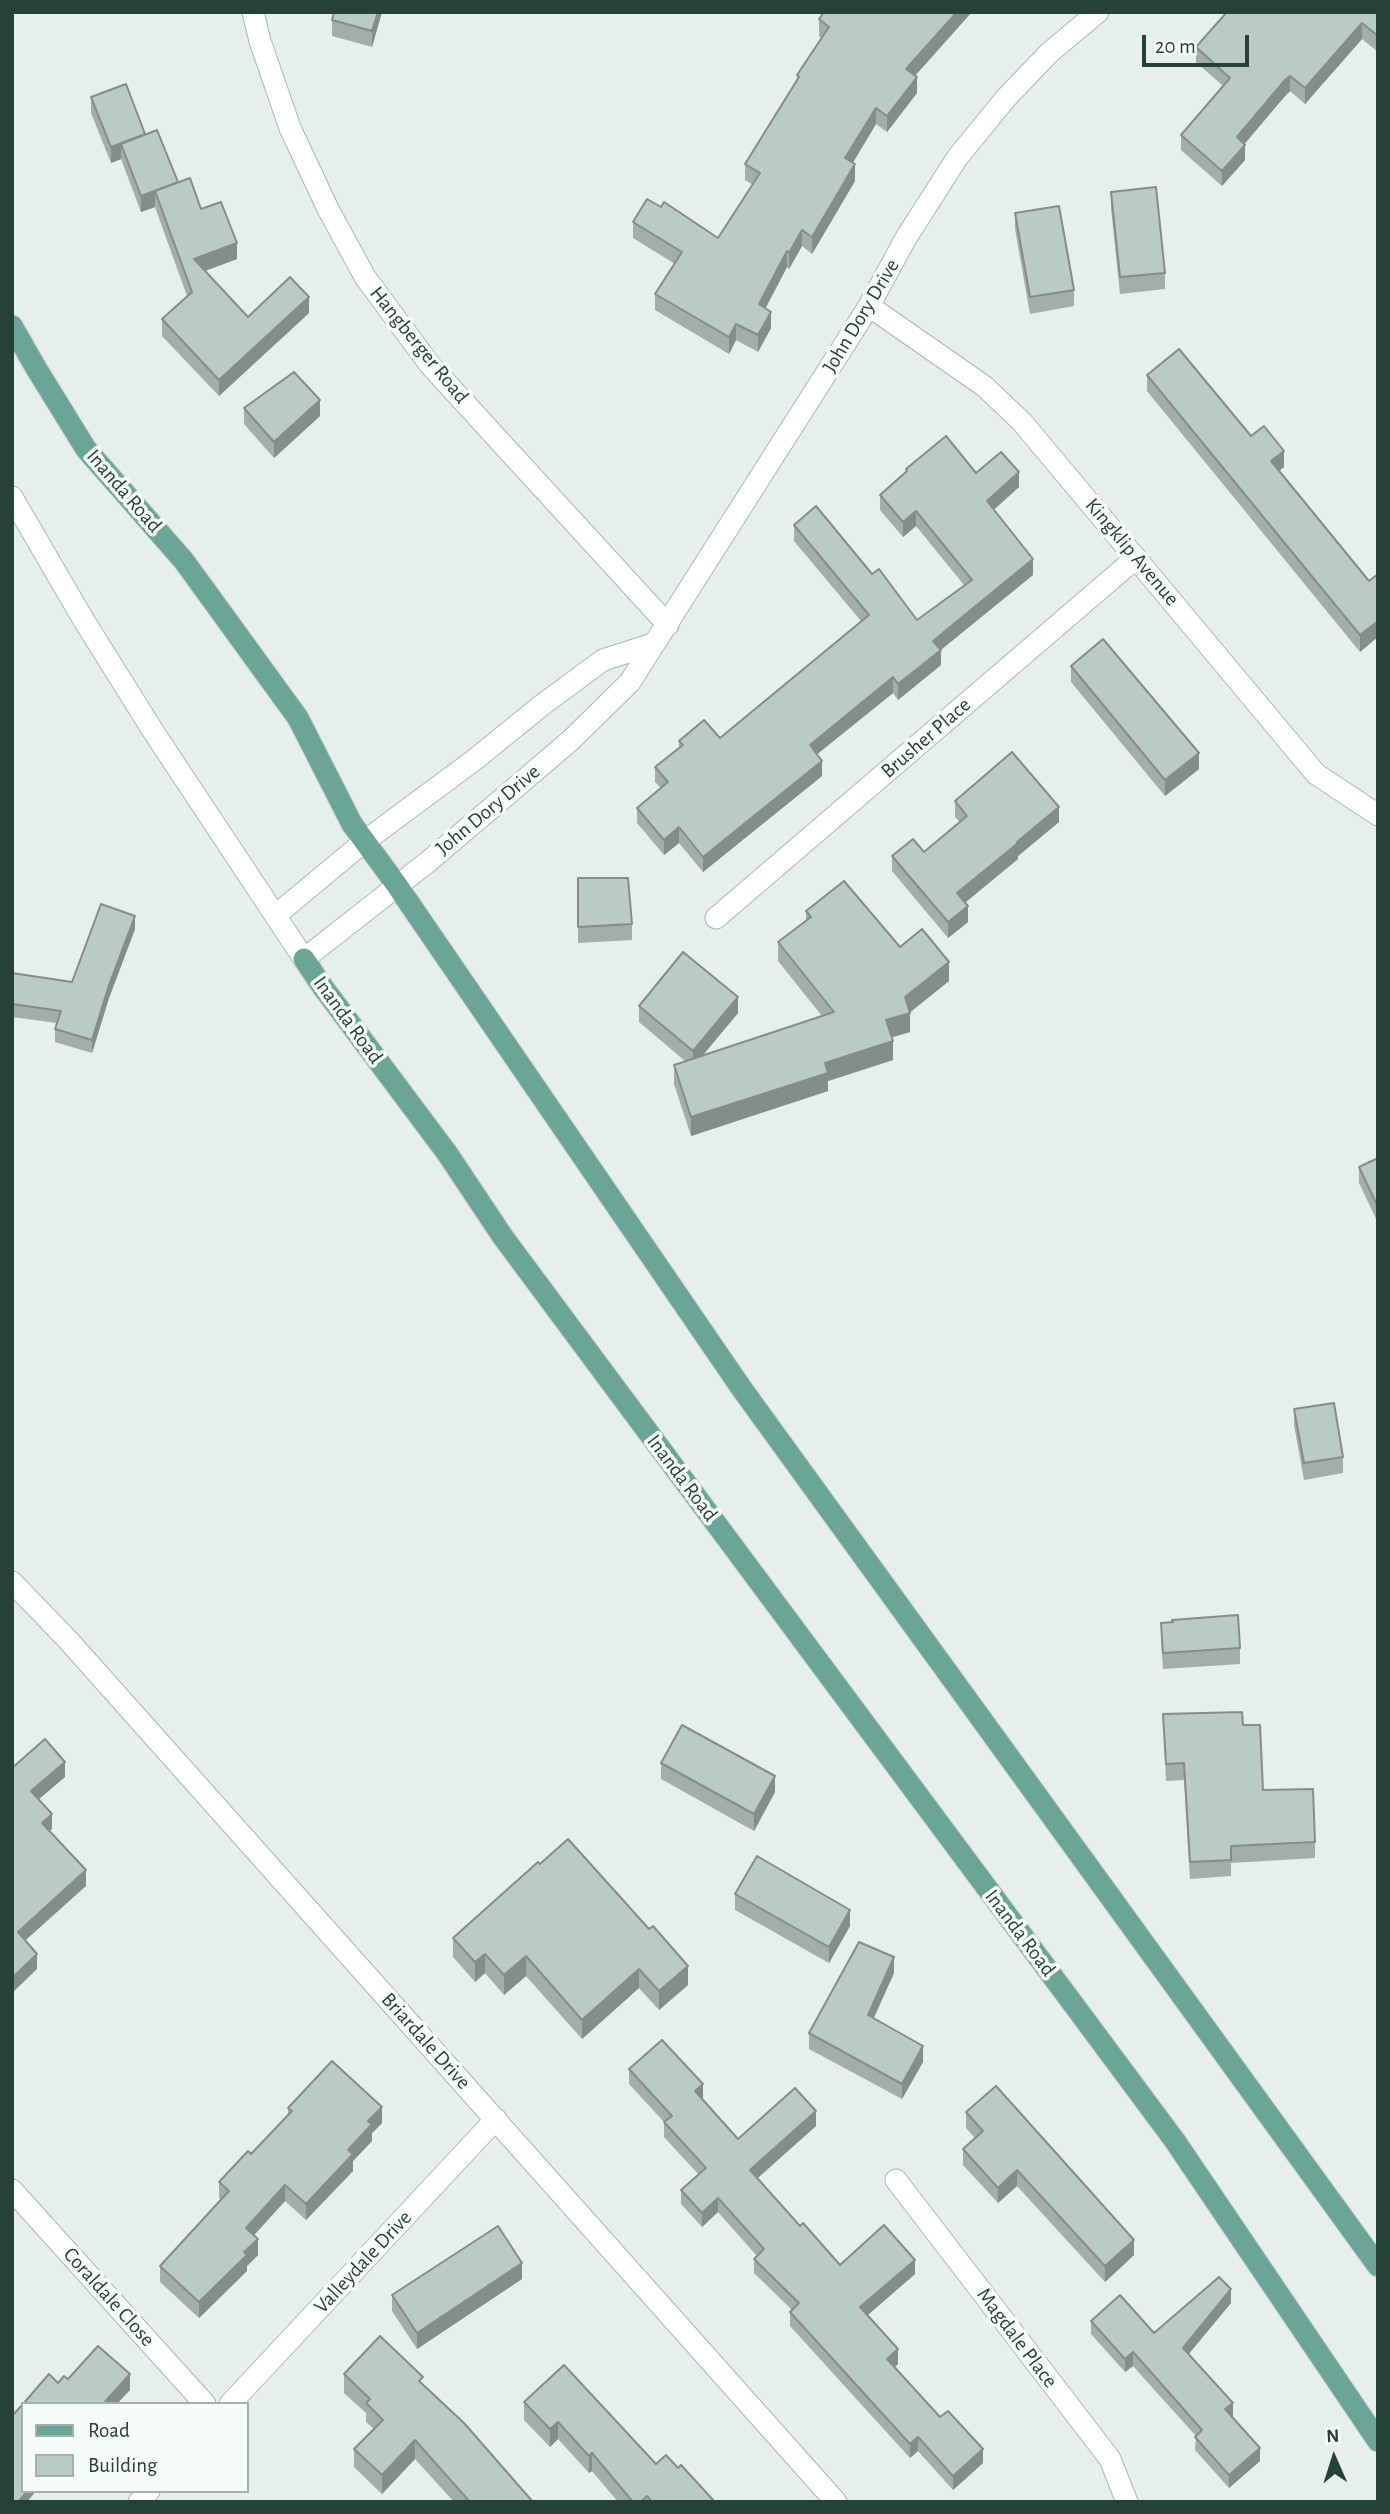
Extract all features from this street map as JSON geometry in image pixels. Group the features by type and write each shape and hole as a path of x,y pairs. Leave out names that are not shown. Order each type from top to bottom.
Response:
{"main road":[{"name":"Inanda Road","path":"12,326 86,449 184,561 298,718 352,824 396,884 742,1389 1378,2266"},
{"name":"Inanda Road","path":"304,959 447,1153 503,1237 1175,2141 1378,2441"}],"street":[{"name":"Hangberger Road","path":"253,12 260,41 290,128 328,209 365,277 430,365 668,625"},
{"name":"John Dory Drive","path":"304,959 429,860 571,740 630,682 869,306 906,238 957,158 1006,98 1049,53 1098,12"},
{"name":"Kingklip Avenue","path":"869,306 984,386 1022,422 1316,774 1378,815"},
{"name":"Inanda Road","path":"12,497 153,732 304,959"},
{"name":"Brusher Place","path":"716,918 1136,558"},
{"path":"276,915 365,841 603,660 653,644"},
{"name":"Briardale Drive","path":"12,1583 68,1640 836,2502"},
{"name":"Valleydale Drive","path":"232,2402 496,2119"},
{"name":"Magdale Place","path":"896,2180 1110,2459 1127,2502"},
{"name":"Coraldale Close","path":"12,2190 203,2402"}],"building":[{"path":"334,12 378,12 372,31 332,20"},
{"path":"824,12 957,12 906,69 917,77 887,116 876,108 845,158 855,164 812,237 802,230 789,253 787,251 759,304 771,312 758,335 736,324 729,337 655,294 682,252 633,222 647,199 661,207 664,202 718,238 760,173 745,164 799,77 797,75 829,27 819,19"},
{"path":"1227,12 1378,12 1378,36 1362,23 1305,88 1290,76 1285,80 1237,137 1245,145 1222,171 1181,135 1230,78 1196,47"},
{"path":"126,84 145,134 111,147 91,97"},
{"path":"157,130 178,182 141,196 121,144"},
{"path":"190,178 201,209 221,202 237,243 194,259 248,317 290,277 309,297 219,380 162,319 192,292 155,191"},
{"path":"1156,187 1165,273 1120,277 1111,192"},
{"path":"1059,206 1074,290 1030,297 1015,213"},
{"path":"1179,349 1251,436 1264,426 1284,451 1271,461 1369,581 1378,574 1378,621 1360,635 1147,375"},
{"path":"294,372 320,400 274,442 244,408"},
{"path":"946,436 976,473 1001,452 1019,472 987,501 1033,559 933,641 941,650 898,684 893,677 810,745 822,761 703,857 679,827 664,840 637,808 668,782 655,767 683,745 679,741 704,720 720,738 869,615 794,525 816,506 872,574 879,569 917,620 972,580 916,511 903,522 880,495"},
{"path":"1103,639 1199,753 1165,780 1071,666"},
{"path":"1012,752 1059,807 957,893 968,906 948,922 892,856 913,839 924,852 967,816 955,801"},
{"path":"578,878 628,878 632,924 578,927"},
{"path":"844,881 900,947 922,929 949,962 905,997 910,1013 886,1020 893,1041 825,1063 828,1073 691,1117 674,1065 834,1012 778,942 811,917 806,911"},
{"path":"101,904 135,916 92,1040 55,1029 61,1011 12,1004 12,973 72,982"},
{"path":"683,952 738,997 693,1051 639,1006"},
{"path":"1378,1158 1378,1207 1359,1167"},
{"path":"1334,1403 1343,1457 1304,1463 1294,1409"},
{"path":"1238,1615 1240,1648 1163,1653 1161,1623"},
{"path":"1242,1712 1243,1725 1260,1725 1263,1790 1313,1789 1315,1842 1231,1846 1231,1860 1190,1862 1184,1763 1166,1764 1163,1714"},
{"path":"682,1725 775,1776 754,1814 661,1763"},
{"path":"45,1739 65,1762 31,1791 52,1814 42,1823 86,1870 18,1932 37,1954 12,1978 12,1768"},
{"path":"568,1839 649,1929 653,1926 688,1966 659,1991 639,1969 582,2020 526,1956 504,1975 485,1954 475,1962 453,1938 538,1862 540,1864"},
{"path":"757,1856 850,1910 829,1947 735,1894"},
{"path":"859,1942 894,1957 868,2015 923,2046 902,2084 809,2033"},
{"path":"662,2040 703,2084 695,2091 738,2139 795,2088 816,2111 750,2170 800,2226 803,2223 840,2265 884,2225 915,2260 860,2307 898,2349 887,2359 940,2417 948,2411 983,2449 953,2476 918,2437 910,2444 790,2312 799,2303 754,2259 764,2249 718,2198 702,2213 681,2190 706,2168 664,2122 672,2116 629,2069"},
{"path":"332,2061 382,2107 368,2121 372,2124 348,2150 353,2154 306,2204 285,2185 246,2228 258,2239 244,2252 247,2255 199,2302 160,2266 229,2191 219,2182 248,2151 251,2154 292,2111 288,2108"},
{"path":"996,2086 1134,2240 1105,2266 1017,2170 998,2188 963,2149 983,2131 966,2112"},
{"path":"498,2226 522,2263 417,2333 392,2295"},
{"path":"1219,2277 1231,2289 1183,2348 1233,2403 1225,2409 1260,2448 1229,2475 1195,2437 1202,2430 1133,2352 1125,2359 1091,2321 1120,2295 1154,2333"},
{"path":"380,2336 423,2377 419,2381 464,2423 533,2502 470,2502 415,2440 382,2475 354,2449 383,2420 366,2403 370,2399 344,2374"},
{"path":"98,2346 130,2374 105,2402 25,2402 49,2374 58,2383 64,2376 68,2379"},
{"path":"564,2365 656,2464 666,2455 678,2468 681,2465 715,2502 652,2502 647,2496 641,2502 633,2502 592,2453 589,2456 558,2422 550,2429 524,2402"},
{"path":"21,2406 21,2493 26,2493 18,2502 12,2502 12,2416"}]}
